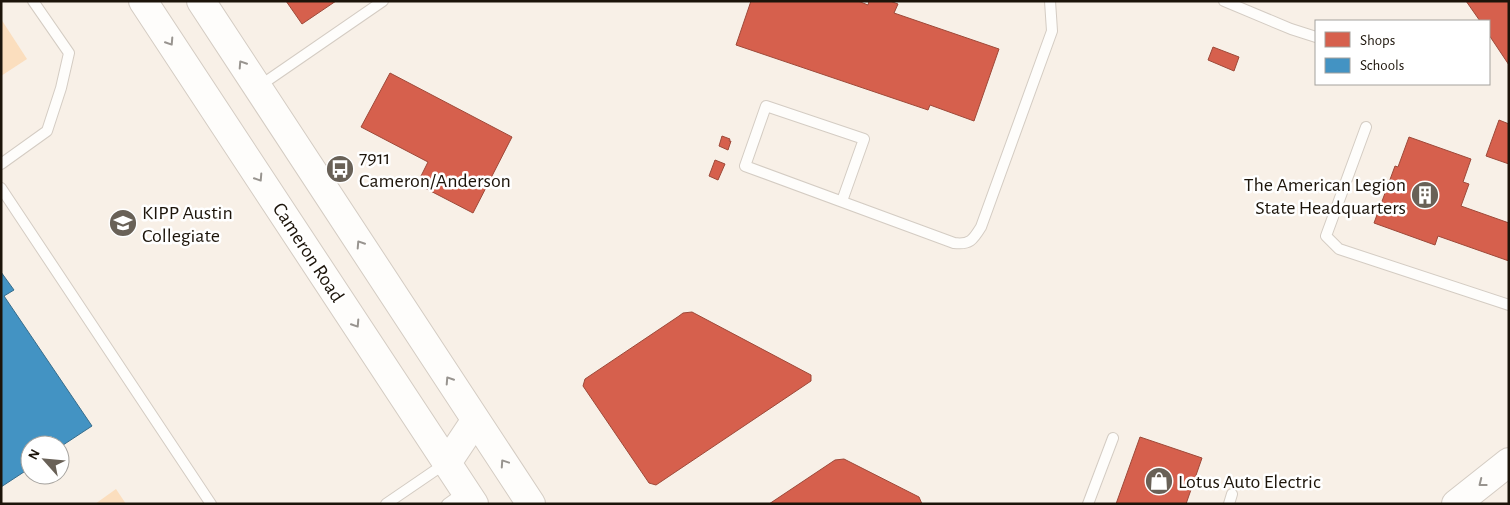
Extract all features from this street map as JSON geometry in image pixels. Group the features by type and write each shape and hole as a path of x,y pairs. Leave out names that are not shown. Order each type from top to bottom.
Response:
{"main road":[{"name":"Cameron Road","path":"143,1 447,463 462,499"},
{"path":"201,1 531,504"},
{"path":"447,463 476,421"},
{"path":"1456,504 1509,462"}],"lane":[{"path":"1,164 47,131 61,88 69,53 33,1"},
{"path":"257,87 383,1"},
{"path":"842,201 864,139 766,106 745,166 954,243 963,244 972,240 981,227 1052,31 1050,1"},
{"path":"1224,1 1291,29 1315,37"},
{"path":"1366,127 1326,236 1339,249 1509,305"},
{"path":"1,188 211,504"},
{"path":"1088,504 1113,438"},
{"path":"386,504 447,463"}],"shaded area":[{"path":"1,19 27,59 1,76"},
{"path":"116,489 126,504 95,504"}],"building: Shops":[{"path":"286,1 336,1 302,24"},
{"path":"751,1 858,1 868,5 869,1 890,1 898,4 894,13 999,49 974,121 930,105 928,110 736,45"},
{"path":"1466,1 1509,1 1509,65 1490,36 1490,20 1479,20"},
{"path":"1213,47 1239,57 1234,71 1208,60"},
{"path":"390,73 512,137 473,213 417,184 428,162 361,127"},
{"path":"1499,120 1509,124 1509,164 1486,156"},
{"path":"722,136 731,141 728,150 719,146"},
{"name":"The American Legion State Headquarters","path":"1409,137 1471,159 1463,182 1469,184 1461,206 1509,223 1509,261 1438,236 1435,245 1374,223 1395,166 1398,167"},
{"path":"715,160 725,164 718,180 709,176"},
{"path":"692,312 811,375 811,381 656,485 649,483 583,386 585,379 683,313"},
{"name":"Lotus Auto Electric","path":"1140,437 1202,458 1186,504 1116,504"},
{"path":"844,459 919,497 922,504 769,504 835,460"}],"building: Schools":[{"path":"1,272 14,290 4,296 92,426 70,440 70,435 20,435 20,475 1,487"}],"place":[{"name":"7911 Cameron/Anderson","path":"340,169"},
{"name":"The American Legion State Headquarters","path":"1425,195"},
{"name":"KIPP Austin Collegiate","path":"123,223"},
{"name":"Lotus Auto Electric","path":"1159,481"}]}
